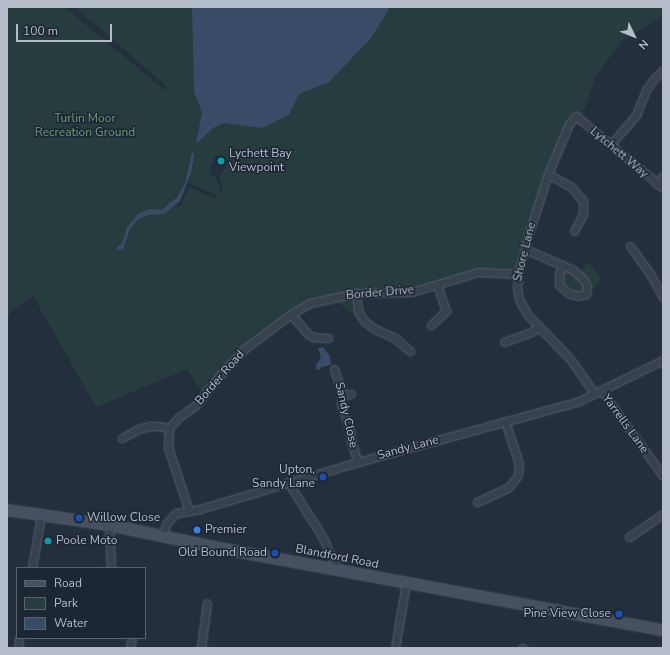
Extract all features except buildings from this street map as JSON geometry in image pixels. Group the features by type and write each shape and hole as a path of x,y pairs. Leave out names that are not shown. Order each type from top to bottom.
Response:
{"main road":[{"name":"Blandford Road","path":"7,510 109,525 162,537 663,630"}],"street":[{"path":"611,144 636,115 646,90 663,70"},
{"name":"Lytchett Way","path":"576,116 660,186"},
{"name":"Shore Lane","path":"576,116 569,124 548,174 518,274 517,288 519,299 527,314 571,360 598,392"},
{"path":"548,174 571,187 583,201 583,214 574,231"},
{"path":"660,186 663,176"},
{"path":"630,246 649,272 663,297"},
{"path":"525,249 573,270 584,280 587,287 586,294 578,296 568,293 559,285 559,273 563,266"},
{"name":"Border Drive","path":"291,314 310,303 356,293 412,292 478,272 518,274"},
{"path":"431,325 446,311 436,285"},
{"path":"356,293 358,310 364,321 374,330 395,338 410,351"},
{"path":"291,314 308,334 313,337 328,338"},
{"name":"Border Road","path":"169,428 179,417 195,406 220,374 243,350 291,314"},
{"path":"504,342 531,332 539,327"},
{"name":"Sandy Lane","path":"162,537 166,524 176,513 188,512 358,462 579,401 663,360"},
{"name":"Sandy Close","path":"334,369 342,395 341,404 350,430 351,441 358,462"},
{"name":"Yarrells Lane","path":"598,392 663,476"},
{"path":"342,395 351,394"},
{"path":"478,502 509,487 518,475 520,464 505,421"},
{"path":"122,438 138,429 149,426 169,428 168,447 188,512"},
{"path":"288,482 323,538 338,570"},
{"path":"629,537 663,514"},
{"path":"32,567 41,516"},
{"path":"109,525 111,567"},
{"path":"395,648 406,583"},
{"path":"201,648 207,603"}],"green space":[{"name":"Turlin Moor Recreation Ground","path":"7,7 64,7 167,92 166,86 75,7 663,7 663,16 621,41 596,77 582,115 575,116 569,124 518,274 478,272 412,292 356,293 364,321 359,321 334,298 310,303 243,350 205,396 187,369 96,407 33,296 10,312 7,321","holes":["220,155 225,157 227,161 225,168 219,177 223,190 221,192 216,178 211,175 210,168 215,157","194,157 188,183 217,196 214,198 189,187 180,207 170,205 184,186 190,159"]},
{"path":"589,262 602,280 586,294 578,296 559,285 563,265 578,274"}],"water":[{"path":"192,7 390,7 371,38 329,82 299,94 289,115 262,128 224,123 213,128 196,144 202,112 194,92"},
{"path":"192,152 194,157 191,173 180,201 164,214 148,215 139,219 130,229 123,249 117,250 117,247 122,244 127,227 138,214 149,209 162,210 177,197 185,183"},
{"path":"323,347 330,356 331,365 321,367 319,370 316,369 316,365 321,358 318,348"}],"place":[{"name":"Lychett Bay Viewpoint","path":"221,161"},
{"name":"Upton, Sandy Lane","path":"323,477"},
{"name":"Willow Close","path":"79,518"},
{"name":"Premier","path":"197,530"},
{"name":"Poole Moto","path":"48,541"},
{"name":"Old Bound Road","path":"275,553"},
{"name":"Pine View Close","path":"619,614"}]}
